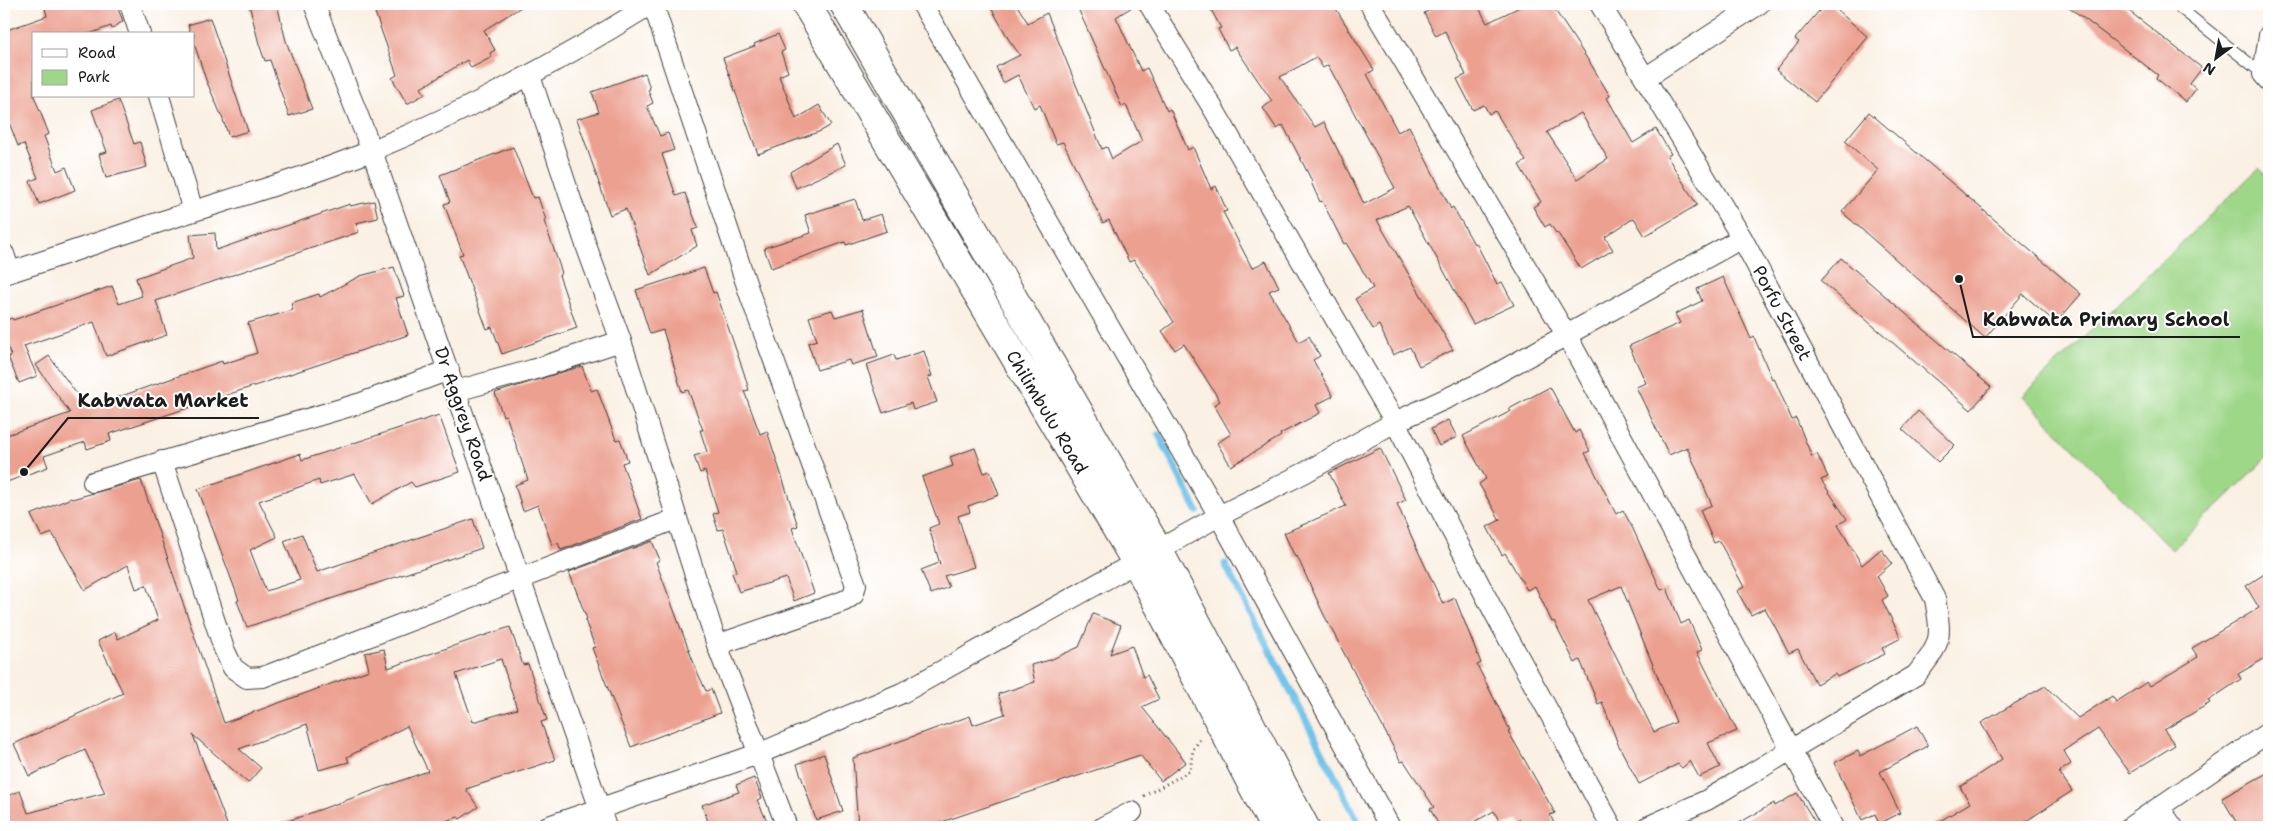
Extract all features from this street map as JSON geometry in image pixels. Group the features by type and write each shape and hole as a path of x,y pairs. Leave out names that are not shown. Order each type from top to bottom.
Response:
{"main road":[{"name":"Chilimbulu Road","path":"806,4 1148,557 1218,722 1274,827"},
{"name":"Chilimbulu Road","path":"844,4 1148,557 1305,827"}],"street":[{"path":"130,4 139,32"},
{"name":"Dr Aggrey Road","path":"314,4 372,151 606,827"},
{"path":"6,267 256,192 372,151 442,120 530,76 580,49 652,4 751,298 856,585 852,595 844,601 716,645"},
{"path":"922,4 1219,516 1390,827"},
{"path":"1149,4 1214,110 1395,422 1495,614 1612,827"},
{"path":"1370,4 1567,336 1790,751 1833,827"},
{"name":"Porfu Street","path":"1600,4 1742,238 1935,599 1941,633 1932,654 1916,676 1790,751"},
{"path":"1645,78 1759,4"},
{"path":"2266,78 2269,35"},
{"path":"530,76 578,222 621,341 716,645 787,827"},
{"path":"160,98 193,211"},
{"path":"546,827 758,754 902,693 1219,516 1304,473 1395,422 1478,384 1742,238"},
{"path":"456,391 532,370 621,341"},
{"path":"93,482 361,403 449,370"},
{"path":"162,461 224,649 233,668 247,678 263,677 519,578 676,520"},
{"path":"2130,827 2269,732"},
{"path":"1647,827 1706,800 1790,751"},
{"path":"2159,808 2173,827"},
{"path":"1103,827 1132,812"}],"lane":[{"path":"2176,4 2266,78"}],"path":[{"path":"1132,812 1145,795 1183,777 1190,771 1193,750 1200,739 1218,722"}],"green space":[{"path":"2259,168 2269,178 2269,456 2172,550 2023,396"}],"building":[{"path":"44,4 116,4 123,21 112,29 111,26 94,32 32,32 32,98 35,98 49,134 44,136 57,171 66,167 75,190 39,204 30,181 38,178 24,144 18,146 4,109 4,31 47,16"},
{"path":"249,4 277,4 286,41 312,109 289,116 270,60 265,61"},
{"path":"372,4 526,4 484,30 495,50 490,53 492,57 471,68 467,60 421,88 425,94 407,104 392,78 397,75"},
{"path":"989,4 1016,4 1028,23 1047,13 1102,149 1107,147 1112,159 1142,141 1126,105 1122,107 1076,4 1137,4 1116,17 1141,71 1147,68 1167,111 1170,109 1188,150 1193,147 1211,189 1216,186 1227,211 1223,212 1252,268 1266,261 1279,287 1269,291 1299,342 1309,336 1320,356 1313,360 1333,396 1316,405 1320,413 1280,434 1281,436 1231,466 1217,443 1231,434 1214,405 1220,401 1184,344 1175,350 1162,331 1174,322 1134,260 1129,262 1109,220 1103,223 1063,142 1056,144 1040,105 1034,108 1018,75 1003,83 996,67 1020,55 1009,40"},
{"path":"1208,4 1333,4 1374,70 1367,74 1398,132 1409,126 1451,209 1453,207 1474,244 1476,243 1497,284 1502,282 1514,305 1473,324 1408,206 1377,220 1453,350 1419,366 1410,347 1393,355 1379,325 1373,329 1355,299 1373,288 1346,243 1344,244 1322,201 1320,202 1312,181 1283,125 1277,129 1263,108 1272,101 1235,47 1229,50 1218,29 1221,28","holes":["1316,57 1323,68 1328,65 1395,188 1364,204 1324,122 1315,127 1280,77"]},
{"path":"1442,4 1477,4 1487,23 1526,4 1551,4 1610,96 1607,98 1633,143 1656,129 1671,154 1667,156 1697,205 1645,236 1634,218 1605,237 1613,250 1581,269 1557,232 1550,224 1545,227 1533,207 1541,202 1519,165 1526,161 1495,111 1489,114 1484,105 1473,110 1457,79 1466,75 1445,31 1436,36 1424,13","holes":["1581,113 1608,159 1577,179 1547,132"]},
{"path":"1825,4 1830,4 1868,37 1815,102 1776,70 1799,42 1795,39"},
{"path":"2065,4 2120,4 2202,68 2190,84 2196,89 2186,102 2156,78 2158,75"},
{"path":"210,18 248,131 229,137 206,80 195,46 195,32 190,32 188,25"},
{"path":"778,34 785,50 781,52 788,72 779,76 796,119 819,105 831,125 821,131 758,154 723,58 755,46 754,44"},
{"path":"645,73 653,103 647,106 660,136 668,133 674,150 662,154 676,196 685,193 698,228 692,230 697,246 650,275 626,209 610,215 577,119 599,112 592,92"},
{"path":"118,100 134,144 140,142 147,167 106,178 99,154 107,152 92,110"},
{"path":"1869,112 2081,294 2056,323 2023,294 1985,338 1842,212 1878,170 1845,141"},
{"path":"837,144 846,165 796,188 790,172"},
{"path":"513,147 533,198 538,197 546,220 544,221 562,273 559,275 577,328 502,354 492,327 487,329 459,255 463,254 444,204 450,202 440,175"},
{"path":"855,199 862,220 881,214 887,231 846,245 845,242 771,268 764,248 811,233 805,215"},
{"path":"374,201 378,218 356,223 359,232 156,301 167,335 106,356 94,322 24,346 37,376 19,383 8,357 11,356 4,336 4,321 12,318 13,320 112,286 119,304 142,296 136,278 193,258 190,235 215,233 216,250 350,204 350,206"},
{"path":"1841,258 1991,387 1971,410 1821,281"},
{"path":"394,267 404,296 396,298 408,335 109,434 111,441 87,449 85,442 44,456 48,467 4,483 4,436 70,413 36,365 49,356 87,408 222,361 223,364 257,353 248,323 293,310 291,303 319,294 320,297 360,276"},
{"path":"704,268 713,293 716,292 744,373 749,390 744,391 760,434 767,431 798,526 792,528 814,593 794,601 786,578 739,592 732,573 737,571 723,529 718,530 713,514 718,512 705,471 700,473 694,456 707,452 700,430 703,430 688,390 682,392 663,330 650,334 636,290"},
{"path":"1723,277 1751,339 1754,337 1772,379 1774,378 1792,420 1796,418 1812,457 1817,454 1828,477 1821,480 1847,519 1838,525 1862,565 1881,549 1892,563 1877,576 1888,596 1882,600 1901,638 1882,648 1885,654 1837,677 1835,674 1816,684 1798,649 1789,653 1765,608 1751,615 1737,591 1744,587 1719,541 1714,543 1700,510 1712,505 1687,447 1669,455 1636,387 1646,383 1629,346 1680,323 1675,314 1702,301 1697,289"},
{"path":"863,309 878,357 851,365 849,360 817,370 808,343 817,340 809,317 832,310 835,317"},
{"path":"924,351 932,376 928,377 937,402 913,410 911,403 883,413 866,365 894,355 896,360"},
{"path":"582,366 591,391 597,389 616,440 620,439 628,461 622,463 642,519 561,550 558,543 552,545 538,505 523,511 515,485 528,480 506,415 503,416 495,393"},
{"path":"1550,387 1575,433 1579,430 1590,451 1585,453 1616,514 1623,510 1661,590 1667,588 1681,624 1689,620 1702,650 1697,652 1737,731 1708,743 1720,767 1699,777 1690,761 1682,768 1678,764 1639,784 1618,744 1602,702 1598,704 1580,660 1575,663 1554,621 1552,622 1535,586 1527,590 1505,553 1502,555 1487,527 1500,520 1479,484 1486,479 1463,436 1511,411 1509,409","holes":["1621,586 1676,722 1654,732 1588,600"]},
{"path":"1918,411 1955,445 1938,462 1902,429"},
{"path":"439,415 460,472 415,487 411,482 372,504 355,474 320,485 319,480 259,501 277,537 250,550 266,591 300,580 284,541 302,534 317,572 473,519 482,548 247,627 198,489 300,454 302,460"},
{"path":"1448,420 1457,437 1439,446 1431,429"},
{"path":"975,448 984,473 990,471 999,495 968,506 970,512 958,516 974,567 944,576 949,587 931,594 921,570 940,564 929,528 939,524 922,477 953,466 950,457"},
{"path":"1380,448 1406,500 1397,504 1418,551 1443,604 1455,598 1481,663 1477,665 1510,730 1508,731 1555,813 1550,815 1556,827 1523,827 1519,819 1502,827 1494,811 1465,827 1440,827 1430,809 1434,807 1404,761 1401,762 1323,613 1297,556 1295,557 1284,533 1346,506 1329,473"},
{"path":"141,480 224,723 369,670 365,653 384,649 388,668 510,627 523,665 528,664 547,720 541,722 555,760 466,789 478,807 460,819 458,817 426,827 277,827 277,825 428,771 407,726 347,757 349,762 319,770 307,724 239,749 261,768 248,783 193,735 228,827 4,827 4,797 20,791 28,813 105,793 85,750 29,776 14,744 123,693 98,641 115,632 118,639 158,620 146,585 136,589 128,565 85,590 52,533 42,537 31,515 72,499","holes":["501,659 517,709 473,722 456,674"]},
{"path":"652,541 660,560 656,562 696,669 706,691 711,689 720,713 631,747 592,648 595,647 585,620 587,619 569,572"},
{"path":"2269,571 2269,656 2238,674 2241,679 2208,701 2210,703 2164,730 2175,745 2130,773 2098,729 2064,751 2071,764 2059,772 2072,791 2017,827 1930,827 1970,803 1960,787 2002,759 1981,723 2045,686 2078,718 2112,696 2116,702 2147,682 2150,686 2198,657 2192,648 2259,608 2246,586"},
{"path":"1093,614 1121,625 1110,654 1132,646 1143,677 1147,675 1159,699 1142,707 1186,762 1161,781 1140,755 927,827 858,827 853,758 970,716 973,725 1005,714 998,694 1035,682 1031,665 1050,660 1079,647"},
{"path":"1917,726 1928,746 1880,772 1900,813 1879,824 1875,814 1862,820 1834,763 1858,751 1860,756"},
{"path":"824,754 843,811 816,820 797,764"},
{"path":"2269,772 2269,827 2239,827 2222,798"},
{"path":"754,778 762,798 757,800 770,827 710,827 702,805 739,792 736,785"},
{"path":"1797,793 1818,827 1732,827 1774,803 1775,806"}],"waterway":[{"path":"1159,435 1197,511"},
{"path":"1225,564 1361,827"}],"place":[{"name":"Kabwata Primary School","path":"1959,279"},
{"name":"Kabwata Market","path":"24,472"}]}
